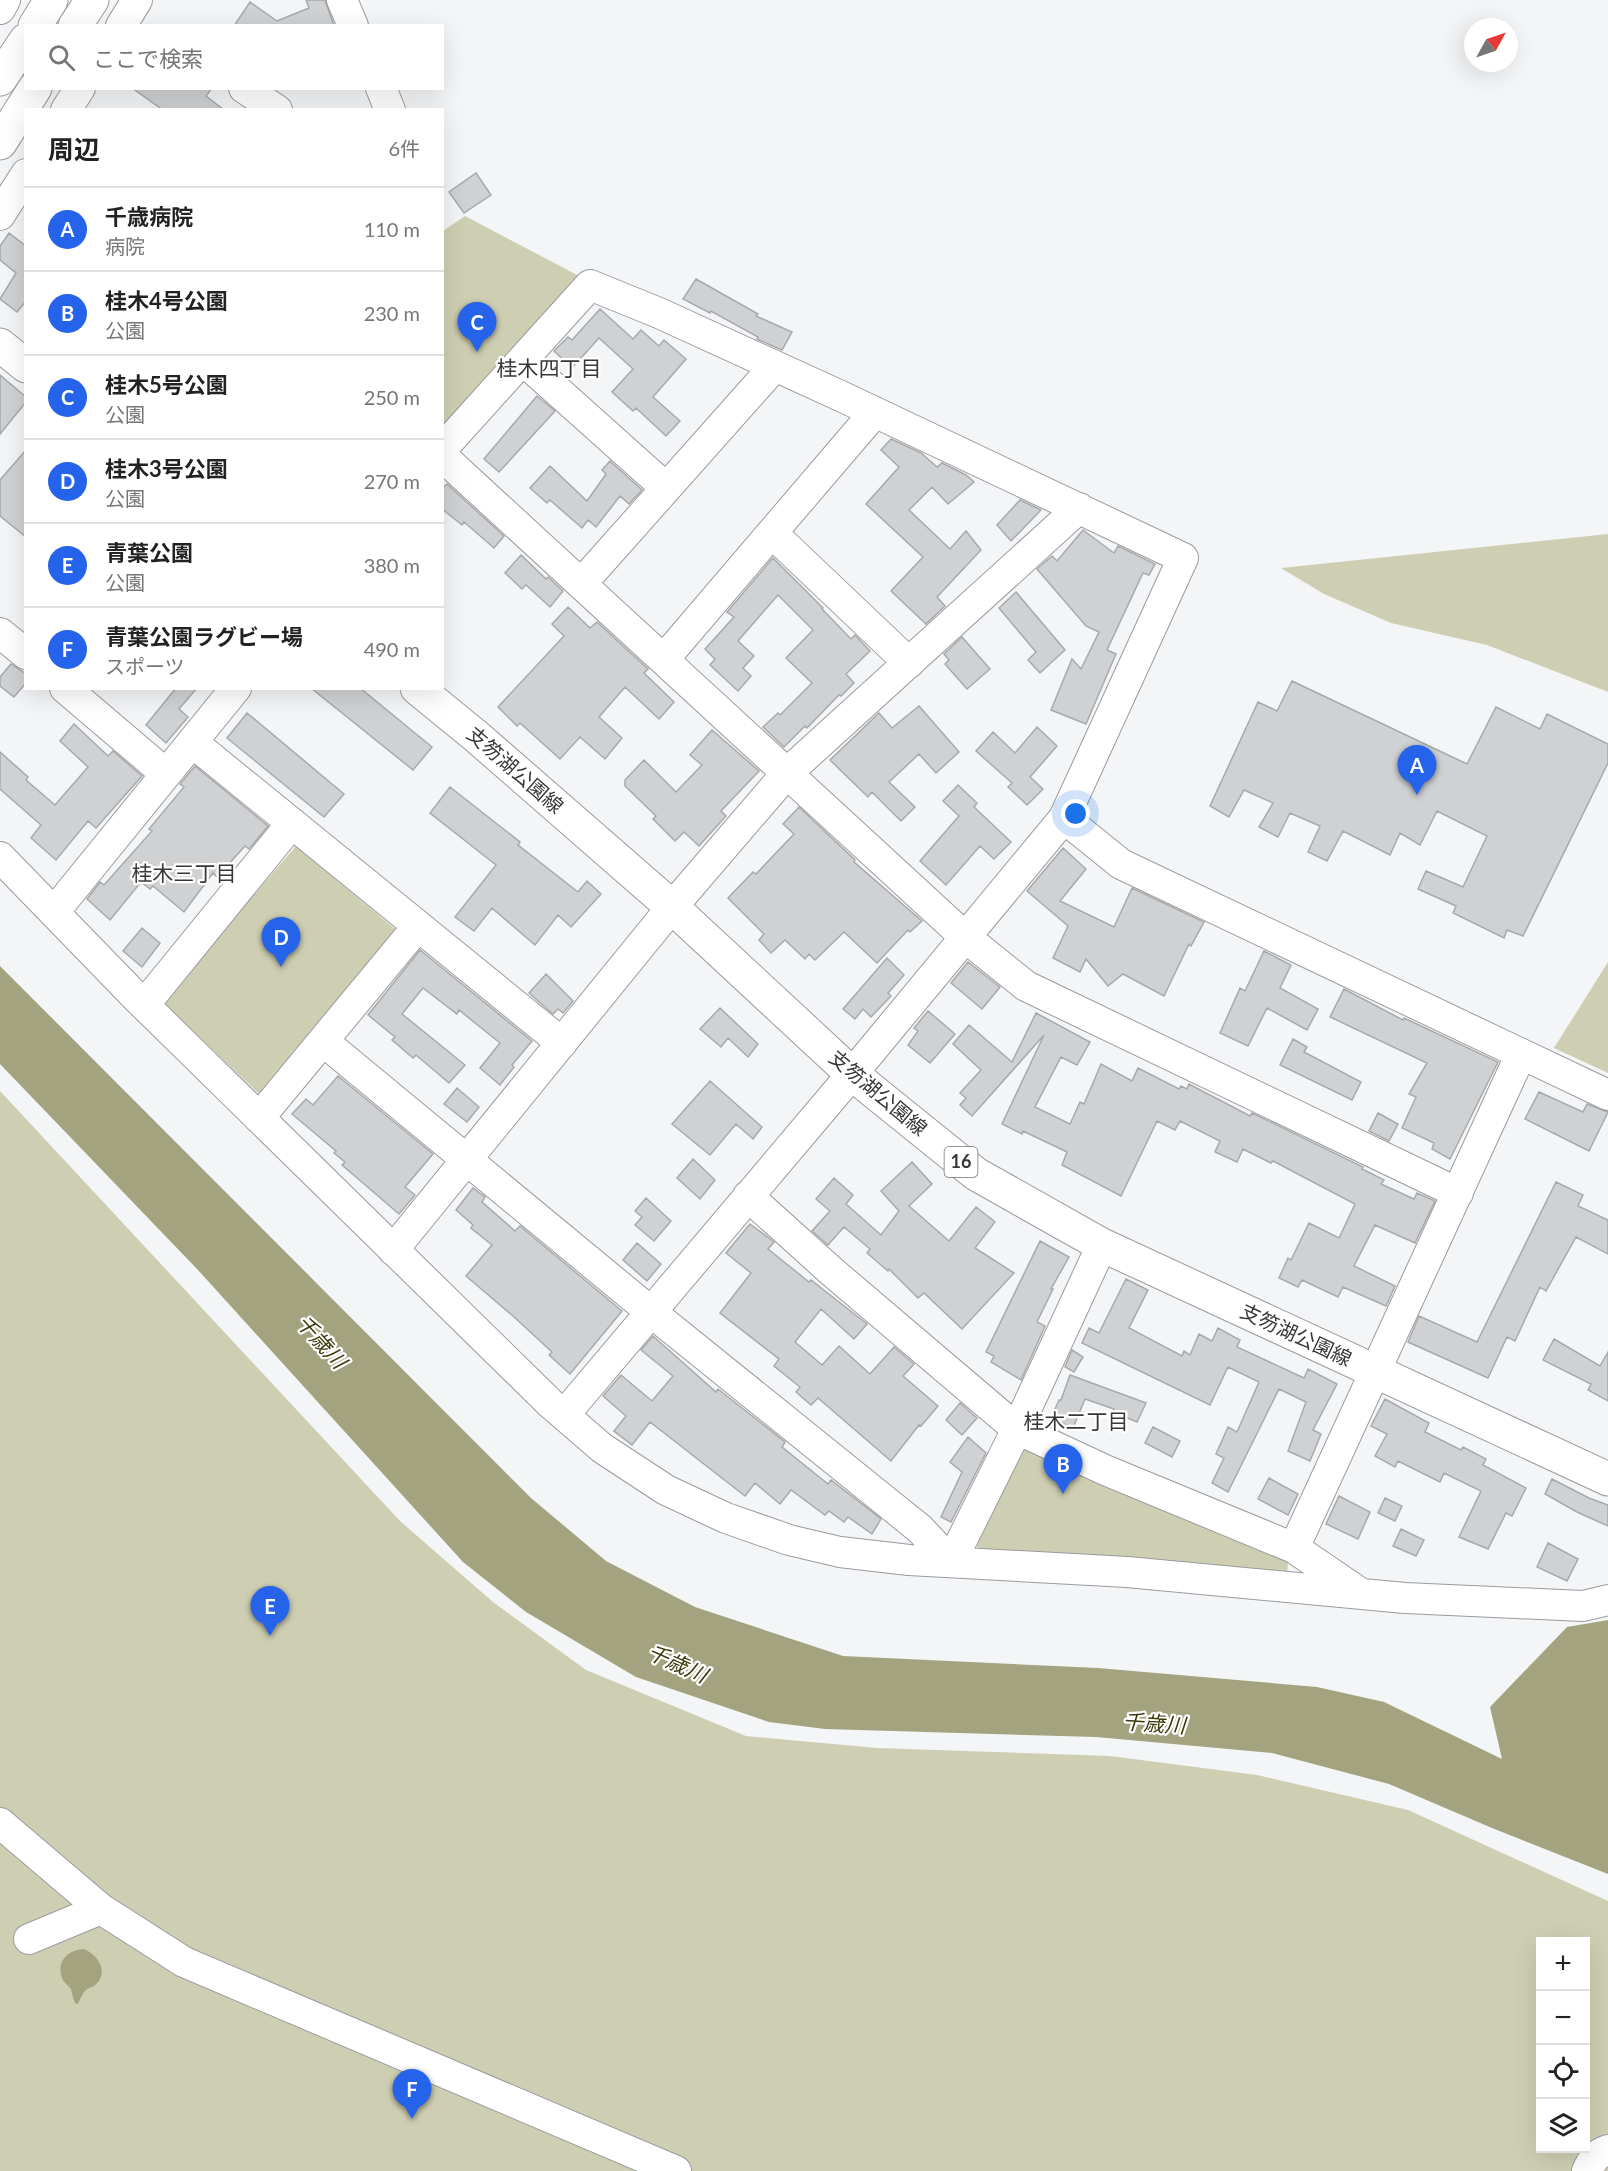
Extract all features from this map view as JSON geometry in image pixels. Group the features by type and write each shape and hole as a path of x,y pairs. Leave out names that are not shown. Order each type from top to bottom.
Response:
{"main road":[{"path":"36,24 51,0"},
{"path":"76,24 92,0"},
{"path":"0,79 24,43"},
{"path":"0,142 34,90"},
{"path":"0,345 24,364"},
{"name":"支笏湖公園線","path":"420,690 477,736 672,907 852,1074 976,1174 1102,1245 1608,1479"}],"street":[{"path":"0,9 6,0"},
{"path":"342,0 352,24"},
{"path":"67,108 79,90"},
{"path":"247,90 274,108"},
{"path":"0,215 24,177"},
{"path":"444,447 590,285 659,313 875,412 1183,558 1064,818 852,1074 564,1415"},
{"path":"523,360 666,488"},
{"path":"581,584 774,367"},
{"path":"664,659 875,412"},
{"path":"444,458 965,937 1026,986 1458,1193"},
{"path":"393,1250 672,907 787,773 1079,508"},
{"path":"772,533 909,663"},
{"path":"0,633 24,652"},
{"path":"67,690 166,774"},
{"path":"54,912 234,690"},
{"path":"192,742 562,1043"},
{"path":"1064,818 1121,864 1608,1095"},
{"path":"144,1005 292,823"},
{"path":"0,857 144,1005 564,1415 602,1448 666,1490 726,1518 789,1540 840,1552 909,1560 1127,1572 1405,1598 1583,1606 1608,1600"},
{"path":"259,1118 418,926"},
{"path":"323,1041 651,1312 920,1529 951,1562"},
{"path":"1294,1548 1521,1054"},
{"path":"748,1196 830,1270 1017,1429 1105,1470 1294,1548 1359,1592"},
{"path":"951,1562 1017,1429 1102,1245"},
{"path":"0,1822 101,1909 184,1962 676,2171"},
{"path":"29,1939 101,1909"},
{"path":"1587,2171 1592,2159 1608,2150"}],"shaded area":[{"path":"465,216 579,276 444,427 444,230"},
{"path":"1608,534 1608,692 1487,645 1391,623 1324,594 1281,568"},
{"path":"296,846 400,933 261,1096 162,1001"},
{"path":"1608,962 1608,1073 1554,1048"},
{"path":"0,1091 400,1521 493,1602 586,1670 746,1736 877,1748 1110,1756 1257,1775 1408,1810 1608,1901 1608,2171 0,2171"},
{"path":"1019,1447 1288,1562 1287,1575 979,1550 975,1541"}],"water":[{"name":"千歳川","path":"0,966 531,1498 606,1561 695,1607 843,1656 1098,1668 1317,1687 1384,1702 1502,1759 1490,1707 1567,1627 1608,1620 1608,1874 1389,1784 1272,1753 1096,1737 825,1729 769,1722 636,1677 526,1612 463,1562 198,1270 0,1064"},
{"path":"84,1949 98,1960 102,1971 99,1981 84,1992 78,2004 75,2003 71,1989 62,1978 61,1966 68,1954"}],"building":[{"path":"306,0 325,0 333,24 235,24 250,2 277,21 309,8"},
{"path":"135,90 210,90 206,96 221,108 160,108"},
{"path":"476,173 491,195 464,213 449,192"},
{"path":"9,233 24,244 24,303 17,312 0,299 16,273 0,260 0,246"},
{"path":"696,279 758,314 756,316 792,332 782,350 757,339 758,337 711,311 710,313 683,299"},
{"path":"600,309 633,339 641,330 659,346 664,340 686,359 653,397 680,421 666,436 636,408 633,411 612,392 633,369 599,338 572,368 554,351 568,337 572,340"},
{"path":"0,375 24,395 24,404 0,434"},
{"path":"537,396 555,411 499,472 484,459"},
{"path":"891,439 921,453 937,467 942,463 966,475 974,482 948,504 932,487 909,510 950,549 966,531 981,550 937,597 945,606 926,624 891,591 923,557 866,504 899,467 881,450"},
{"path":"24,452 24,535 0,516 0,480"},
{"path":"610,461 642,490 629,504 620,496 596,527 588,520 582,528 550,500 547,503 530,488 550,466 587,501 606,474 602,470"},
{"path":"447,484 504,536 494,548 464,522 462,525 444,511 444,487"},
{"path":"1020,500 1041,510 1011,541 997,525"},
{"path":"1083,530 1114,553 1118,546 1155,564 1149,575 1143,573 1107,650 1116,654 1086,724 1051,710 1072,659 1081,669 1099,632 1086,626 1037,569 1052,556 1057,561"},
{"path":"521,555 546,579 548,577 563,591 550,607 526,585 522,589 505,573"},
{"path":"773,558 851,639 855,635 870,651 846,674 854,683 784,747 763,727 778,713 780,715 812,683 786,658 813,630 778,595 738,641 754,656 743,668 751,676 738,691 710,665 715,659 705,649 734,617 727,612"},
{"path":"1016,592 1065,650 1040,673 1028,660 1036,652 999,608"},
{"path":"568,607 590,628 597,622 648,669 644,673 674,702 659,719 625,687 599,717 622,738 605,759 580,737 560,759 520,723 517,726 498,707 564,636 552,624"},
{"path":"962,637 990,669 967,689 945,664 949,660 944,654"},
{"path":"11,664 24,673 24,685 14,697 0,686 0,677"},
{"path":"1292,681 1467,764 1496,707 1540,729 1547,714 1608,744 1608,763 1523,936 1507,930 1504,938 1453,913 1456,906 1418,889 1426,871 1463,887 1487,836 1437,811 1420,845 1400,833 1390,855 1343,831 1327,861 1308,852 1320,826 1290,813 1278,837 1259,827 1273,803 1244,790 1229,817 1210,806 1258,702 1277,711"},
{"path":"174,690 195,690 179,709 188,717 166,743 146,725"},
{"path":"313,690 362,690 432,747 413,770"},
{"path":"919,706 959,752 936,773 919,754 889,782 915,807 901,821 872,792 868,797 830,760 879,713 892,728"},
{"path":"247,713 344,794 324,817 227,738"},
{"path":"74,724 108,756 113,751 142,776 96,828 88,821 56,860 31,838 41,825 0,789 0,752 28,777 26,780 55,805 88,767 60,741"},
{"path":"1037,727 1057,746 1030,777 1043,789 1027,805 1008,787 1012,783 976,751 993,732 1015,753"},
{"path":"712,730 759,771 721,811 726,816 699,846 684,832 675,841 653,819 656,816 625,786 625,780 644,760 676,792 702,765 690,755"},
{"path":"195,766 268,826 249,849 245,846 217,877 213,873 184,912 153,886 150,889 141,882 110,920 87,899 100,882 104,885 152,831 149,829 184,787 180,784"},
{"path":"958,785 977,803 974,807 1011,842 994,859 980,846 946,885 920,861 959,816 943,801"},
{"path":"450,787 520,842 518,845 578,892 587,881 601,894 571,927 558,915 535,945 492,908 474,931 455,917 496,865 430,813"},
{"path":"799,807 855,860 854,862 922,921 910,932 908,930 877,963 844,932 815,960 809,954 805,959 785,940 771,953 759,940 764,934 728,898 753,872 756,874 794,834 783,824"},
{"path":"1063,848 1086,869 1060,901 1114,927 1132,888 1204,922 1191,946 1189,944 1164,996 1123,974 1108,986 1086,959 1080,972 1053,958 1068,926 1027,891"},
{"path":"142,928 160,943 142,967 123,951"},
{"path":"420,950 532,1041 512,1065 514,1067 500,1085 480,1068 500,1043 459,1010 457,1014 423,988 402,1014 465,1065 449,1083 416,1055 413,1058 392,1040 395,1037 368,1015"},
{"path":"1264,951 1291,965 1280,988 1318,1009 1307,1030 1267,1008 1248,1046 1220,1033 1240,988 1245,991"},
{"path":"887,958 904,975 888,993 891,996 871,1017 863,1009 855,1019 843,1009"},
{"path":"968,962 1000,987 982,1009 951,983"},
{"path":"546,974 573,1001 563,1013 558,1009 553,1014 529,993"},
{"path":"1344,989 1403,1020 1404,1018 1498,1062 1450,1159 1432,1149 1434,1143 1402,1128 1416,1097 1409,1094 1427,1063 1330,1017"},
{"path":"720,1008 758,1044 748,1057 728,1038 721,1047 700,1029"},
{"path":"928,1011 955,1034 930,1063 908,1045 918,1031 914,1028"},
{"path":"1036,1013 1090,1042 1077,1065 1061,1057 1035,1107 1070,1124 1080,1102 1084,1104 1101,1064 1132,1081 1138,1068 1179,1089 1181,1086 1187,1089 1189,1084 1250,1116 1252,1113 1363,1167 1362,1169 1384,1180 1381,1184 1414,1199 1417,1193 1435,1201 1415,1243 1375,1225 1354,1266 1395,1286 1386,1306 1343,1287 1338,1297 1302,1280 1298,1287 1279,1278 1288,1258 1291,1260 1309,1223 1339,1238 1355,1204 1273,1161 1271,1163 1243,1149 1237,1162 1215,1152 1220,1141 1180,1121 1175,1130 1157,1121 1121,1196 1062,1165 1067,1152 1023,1131 1022,1134 1002,1124 1044,1035 972,1116 960,1105 966,1098 960,1093 981,1070 953,1044 969,1025 1012,1062"},
{"path":"1293,1039 1307,1047 1304,1052 1361,1082 1352,1100 1280,1065"},
{"path":"338,1076 433,1154 405,1187 415,1195 399,1214 342,1165 345,1162 334,1153 336,1151 292,1114 306,1099 313,1105"},
{"path":"710,1081 762,1127 753,1139 736,1124 710,1155 672,1124"},
{"path":"457,1088 479,1107 467,1122 444,1104"},
{"path":"1539,1092 1583,1112 1587,1104 1608,1112 1589,1151 1525,1119"},
{"path":"1378,1113 1398,1124 1389,1141 1369,1131"},
{"path":"693,1159 715,1180 700,1199 677,1178"},
{"path":"912,1162 932,1184 909,1206 949,1241 976,1207 995,1222 975,1248 1014,1273 962,1329 924,1293 918,1298 889,1269 888,1271 867,1253 870,1249 844,1227 828,1245 812,1231 830,1211 816,1199 834,1178 853,1195 846,1204 881,1235 899,1211 881,1191"},
{"path":"1556,1182 1583,1195 1578,1206 1608,1220 1608,1254 1576,1237 1546,1291 1540,1287 1515,1341 1507,1337 1488,1378 1408,1342 1419,1316 1477,1342"},
{"path":"473,1188 485,1197 482,1202 515,1231 520,1226 622,1311 570,1374 549,1355 552,1352 466,1276 492,1245 471,1228 473,1225 456,1210"},
{"path":"646,1198 671,1221 654,1241 635,1225 642,1217 635,1211"},
{"path":"750,1224 774,1242 768,1249 867,1324 854,1339 821,1309 795,1342 822,1365 839,1346 870,1374 894,1347 914,1364 903,1376 938,1406 921,1426 919,1425 891,1461 818,1398 811,1405 796,1392 800,1387 774,1366 779,1359 720,1313 751,1273 726,1253"},
{"path":"1040,1241 1069,1257 1051,1289 1053,1289 1037,1322 1045,1326 1021,1380 991,1362 994,1356 986,1352"},
{"path":"637,1243 661,1264 647,1281 623,1260"},
{"path":"1126,1279 1148,1290 1129,1328 1182,1356 1184,1351 1190,1355 1199,1334 1212,1341 1218,1328 1240,1340 1237,1347 1304,1378 1308,1369 1337,1384 1313,1430 1321,1434 1310,1461 1288,1451 1306,1402 1279,1389 1228,1492 1212,1483 1224,1458 1216,1454 1228,1427 1237,1432 1259,1382 1228,1367 1210,1405 1082,1343 1089,1328 1099,1333"},
{"path":"653,1336 716,1392 718,1389 785,1442 782,1447 828,1484 831,1480 881,1519 872,1534 848,1517 844,1522 829,1511 825,1515 791,1490 780,1504 755,1483 745,1496 650,1422 632,1445 614,1431 626,1416 603,1396 621,1375 652,1401 673,1376 641,1350"},
{"path":"1554,1339 1600,1366 1608,1352 1608,1401 1588,1390 1591,1384 1543,1360"},
{"path":"1072,1350 1083,1357 1074,1372 1065,1367"},
{"path":"1070,1375 1146,1403 1137,1422 1113,1412 1114,1409 1085,1399 1073,1428 1051,1418 1061,1400"},
{"path":"1385,1399 1429,1423 1425,1432 1461,1450 1463,1447 1486,1459 1483,1465 1526,1488 1512,1516 1506,1513 1488,1549 1459,1537 1481,1491 1444,1473 1440,1482 1398,1461 1395,1467 1375,1456 1387,1434 1371,1426"},
{"path":"960,1403 977,1418 962,1435 946,1420"},
{"path":"1153,1427 1180,1441 1172,1457 1145,1443"},
{"path":"968,1437 986,1453 951,1522 941,1517 962,1472 950,1462"},
{"path":"1269,1478 1298,1494 1288,1515 1258,1499"},
{"path":"1552,1479 1608,1505 1608,1526 1545,1494"},
{"path":"1339,1496 1370,1512 1358,1539 1326,1524"},
{"path":"1385,1498 1402,1506 1395,1521 1378,1513"},
{"path":"1401,1529 1424,1540 1416,1556 1393,1546"},
{"path":"1548,1543 1578,1559 1567,1581 1537,1567"}],"place":[{"name":"桂木5号公園","path":"477,352"},
{"name":"千歳病院","path":"1417,795"},
{"name":"桂木3号公園","path":"281,967"},
{"name":"桂木4号公園","path":"1063,1494"},
{"name":"青葉公園","path":"270,1636"},
{"name":"青葉公園ラグビー場","path":"412,2119"}],"district":[{"name":"桂木四丁目","path":"549,369"},
{"name":"桂木三丁目","path":"184,874"},
{"name":"桂木二丁目","path":"1076,1422"}]}
